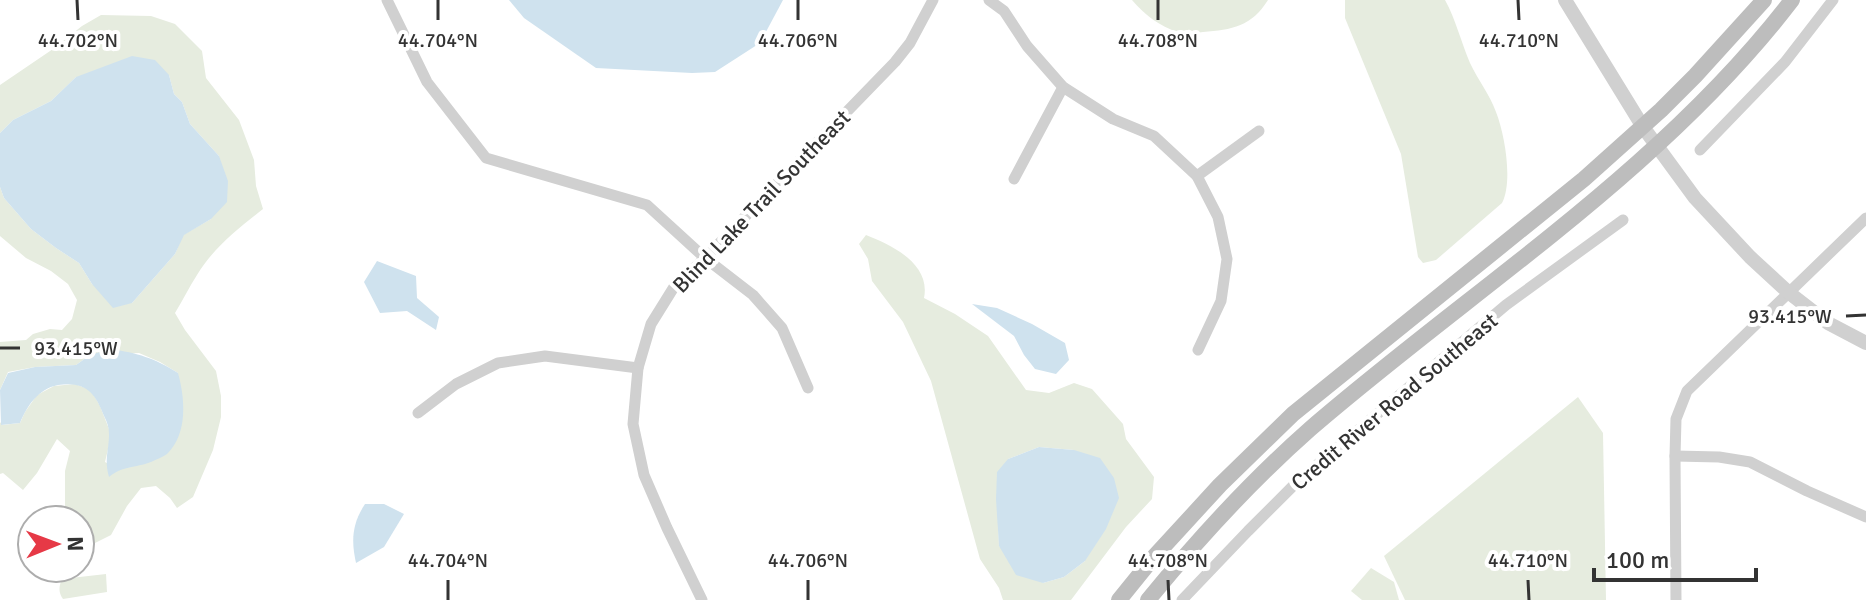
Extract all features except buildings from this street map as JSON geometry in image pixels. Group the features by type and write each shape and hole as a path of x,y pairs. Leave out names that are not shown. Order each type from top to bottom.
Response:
{"main road":[{"path":"1119,600 1186,521 1293,414 1584,179 1695,76 1764,0"},
{"path":"1148,600 1237,499 1308,431 1599,197 1723,80 1792,0"}],"street":[{"path":"387,0 427,82 486,158 647,205 705,258 753,295 782,328 808,388"},
{"name":"Blind Lake Trail Southeast","path":"702,600 644,475 633,424 638,368 651,324 674,287 895,62 910,43 933,0"},
{"path":"989,0 1004,11 1027,46 1063,87 1113,119 1154,136 1197,176 1218,217 1227,259 1221,301 1198,350"},
{"path":"1700,150 1785,62 1833,0"},
{"path":"1572,2 1643,127 1695,198 1788,292 1828,323 1866,343"},
{"path":"1014,179 1063,87"},
{"path":"1197,176 1259,131"},
{"path":"1676,600 1676,419 1687,391 1866,218"},
{"name":"Credit River Road Southeast","path":"1182,600 1298,481 1506,305 1623,220"},
{"path":"418,413 456,384 498,363 545,356 638,368"},
{"path":"1675,456 1719,457 1750,462 1866,517"}],"shaded area":[{"path":"1132,0 1268,0 1255,16 1240,25 1187,34 1159,23"},
{"path":"1345,0 1445,0 1470,63 1496,112 1506,158 1507,183 1502,203 1436,260 1423,263 1418,257 1401,154 1345,18"},
{"path":"101,15 151,16 175,24 202,51 206,78 239,120 254,160 256,186 263,209 227,239 203,265 175,313 216,371 221,396 221,417 213,450 193,497 177,508 156,486 141,488 111,535 96,542 96,504 65,504 65,471 70,451 57,439 23,490 3,473 0,474 0,422 2,425 20,423 37,395 54,386 75,384 91,390 109,429 105,462 118,469 131,467 178,373 139,353 90,355 76,365 8,372 0,390 0,342 26,340 33,334 50,329 62,330 72,319 77,300 68,284 26,258 0,236 0,187 4,198 31,229 79,263 92,284 132,303 175,254 183,235 211,219 219,156 190,124 182,102 174,94 169,75 76,77 51,101 13,120 0,133 0,85"},
{"path":"866,235 898,250 922,275 924,298 988,336 1026,390 1049,393 1074,383 1092,389 1123,424 1126,439 1154,477 1152,499 1126,527 1071,600 1003,600 980,559 931,381 903,322 872,281 868,259 859,244","holes":["1039,447 1074,450 1085,561 1064,577 1043,583 999,546 998,518 1008,459"]},
{"path":"1578,397 1603,433 1606,600 1405,600 1384,556"},
{"path":"1371,568 1394,582 1399,600 1362,600 1351,591"},
{"path":"106,574 107,592 63,599 61,596 61,584 96,584 96,575"}],"water":[{"path":"509,0 783,0 760,43 715,72 692,73 596,68 524,18"},
{"path":"132,56 155,60 169,75 174,94 182,102 190,124 219,156 228,181 227,202 211,219 184,235 175,254 132,303 113,308 79,263 31,229 4,198 0,187 0,133 13,120 51,101 76,77"},
{"path":"377,261 416,276 417,298 439,317 436,330 407,311 380,313 364,282"},
{"path":"972,304 997,308 1065,343 1069,360 1056,374 1035,369 1014,336"},
{"path":"110,349 146,357 178,373 183,404 182,425 179,436 166,454 109,477 107,422 93,395 75,385 58,385 45,390 30,405 20,423 1,425 0,390 8,373 35,367 76,365 90,355"},
{"path":"1039,447 1074,450 1100,458 1114,478 1119,498 1106,529 1085,561 1064,577 1043,583 1016,575 999,546 996,499 997,472 1008,459"},
{"path":"365,504 384,504 404,514 384,547 356,563 354,532"}]}
